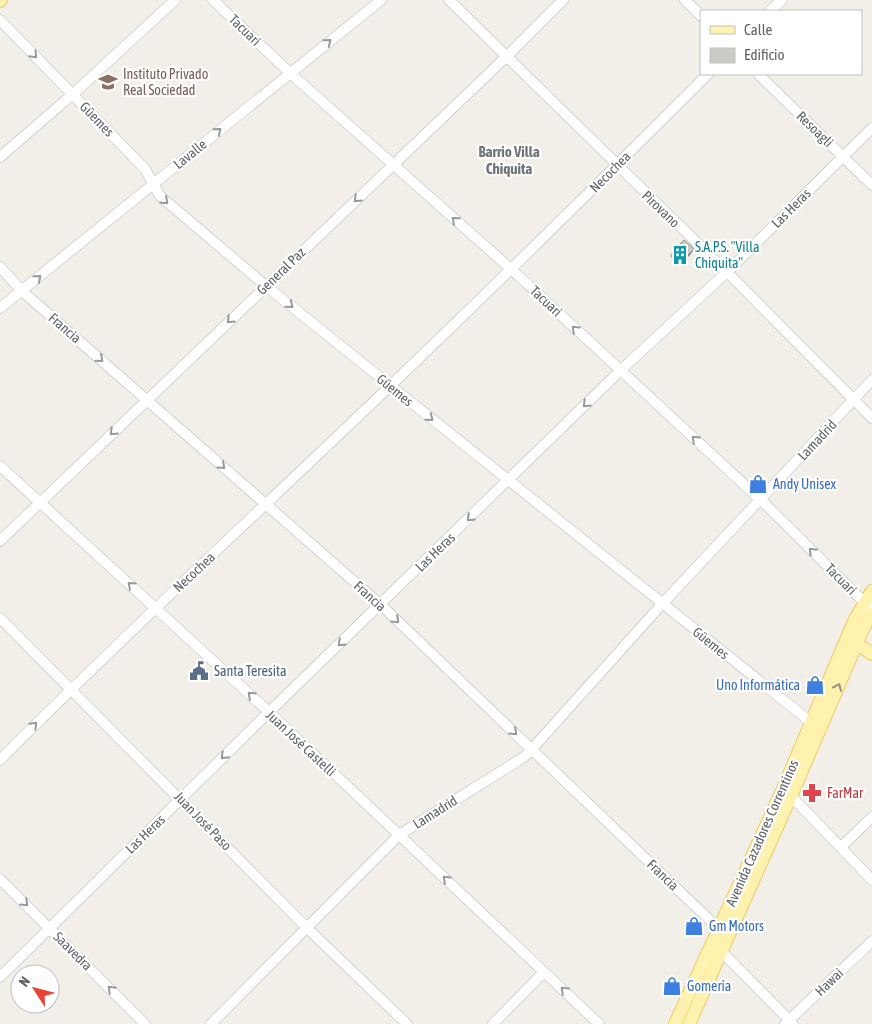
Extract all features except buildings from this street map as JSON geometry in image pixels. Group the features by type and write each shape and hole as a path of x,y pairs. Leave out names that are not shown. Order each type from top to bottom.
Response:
{"main road":[{"path":"863,629 872,592"},
{"path":"863,629 872,614"},
{"name":"Avenida Cazadores Correntinos","path":"725,932 851,643 863,629"},
{"path":"851,643 872,654"},
{"name":"Avenida Cazadores Correntinos","path":"675,1024 717,949 791,796 815,726"},
{"name":"Avenida Cazadores Correntinos","path":"689,1024 717,949"}],"street":[{"path":"0,157 73,94 175,0"},
{"name":"Tacuari","path":"213,0 290,73 511,269 621,370 761,500 868,606"},
{"name":"Lavalle","path":"0,308 380,0"},
{"name":"Pirovano","path":"449,0 616,166 727,272 872,418"},
{"name":"General Paz","path":"0,541 506,56 562,0"},
{"path":"685,0 700,15"},
{"path":"771,10 782,0"},
{"name":"Güemes","path":"0,20 145,169 160,196 266,286 815,726"},
{"name":"Necochea","path":"0,760 156,607 266,505 511,269 707,75"},
{"name":"Resoagli","path":"759,75 872,185"},
{"name":"Las Heras","path":"0,977 269,712 621,370 727,272 872,128"},
{"name":"Francia","path":"0,267 22,291 381,605 725,932"},
{"name":"Lamadrid","path":"210,1024 399,835 524,757 662,604 872,380"},
{"name":"Juan José Castelli","path":"0,466 269,712 599,1024"},
{"name":"Juan José Paso","path":"0,618 306,927 407,1024"},
{"path":"791,796 872,880"},
{"path":"841,847 872,817"},
{"name":"Saavedra","path":"0,879 145,1024"},
{"name":"Hawai","path":"789,1023 872,941"},
{"path":"717,949 789,1023"},
{"path":"493,1024 544,972"}],"place":[{"name":"Instituto Privado Real Sociedad","path":"108,82"},
{"name":"S.A.P.S. \"Villa Chiquita\"","path":"680,255"},
{"name":"Andy Unisex","path":"758,484"},
{"name":"Santa Teresita","path":"199,671"},
{"name":"Uno Informática","path":"815,685"},
{"name":"FarMar","path":"812,793"},
{"name":"Gm Motors","path":"694,926"},
{"name":"Gomería","path":"672,986"}],"district":[{"name":"Barrio Villa Chiquita","path":"509,160"}]}
